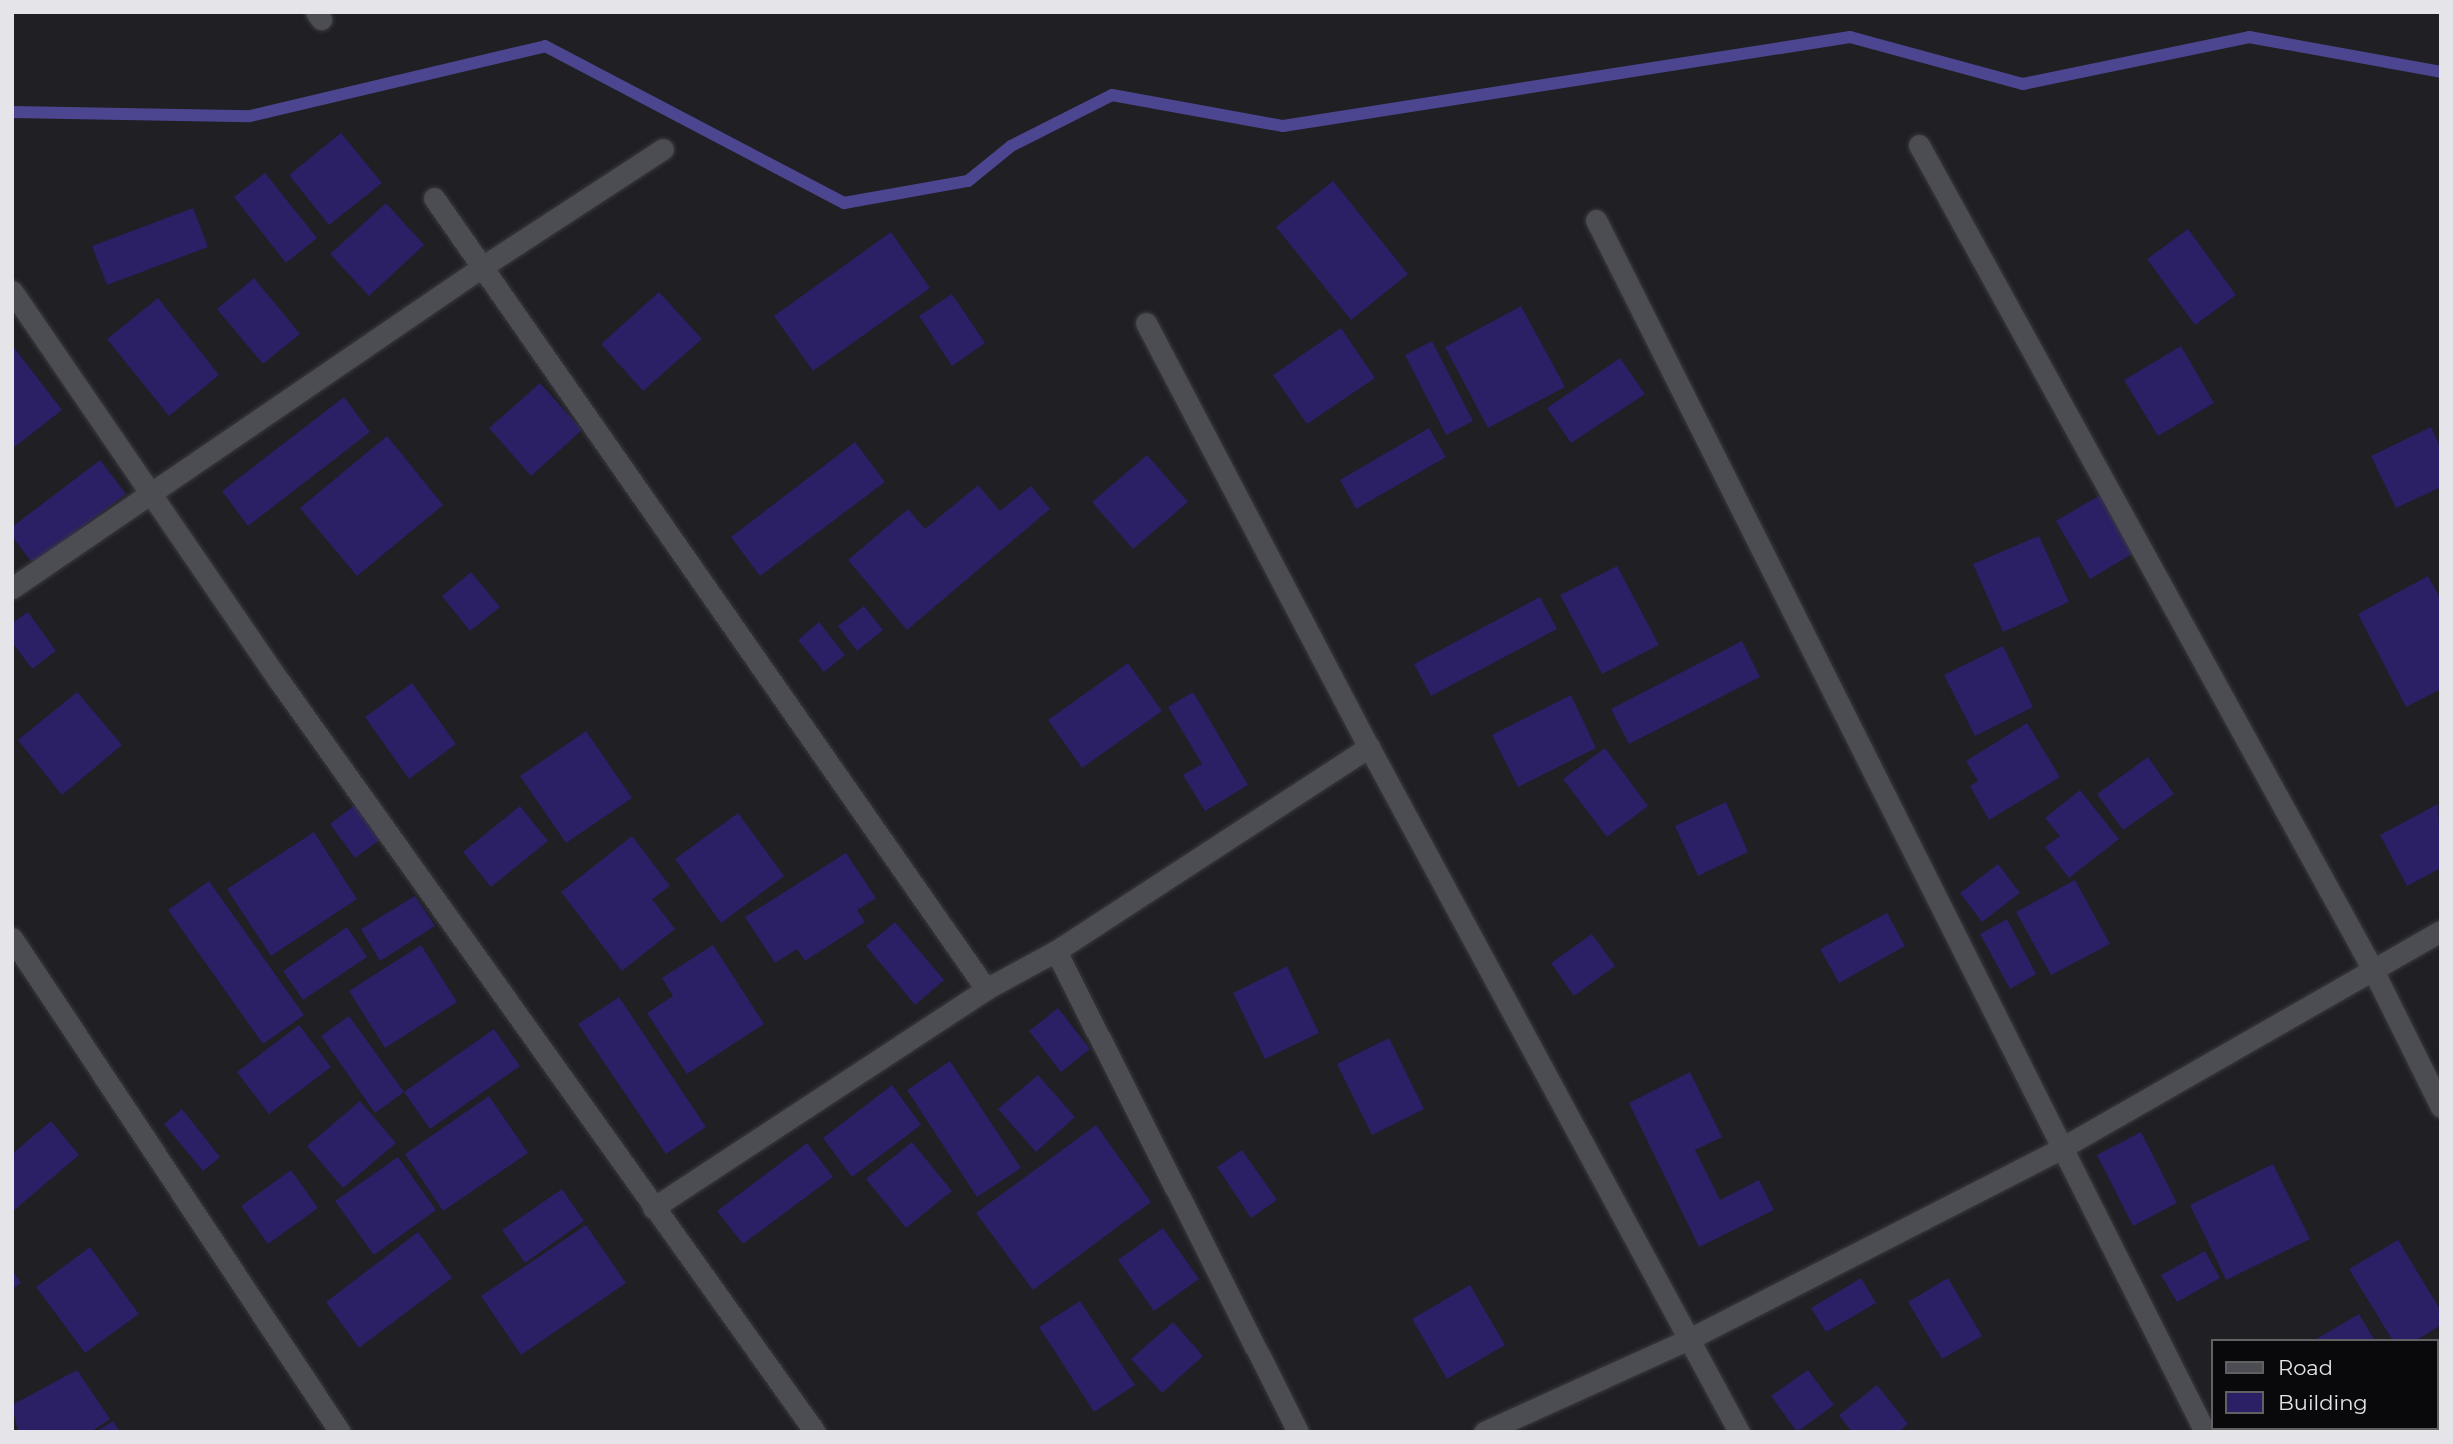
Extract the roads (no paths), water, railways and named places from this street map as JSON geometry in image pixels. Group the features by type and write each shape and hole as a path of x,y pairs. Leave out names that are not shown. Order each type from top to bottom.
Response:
{"street":[{"path":"1919,145 2372,968 2441,1107"},
{"path":"12,587 152,496 482,267 663,149"},
{"path":"434,198 986,989"},
{"path":"1596,220 2060,1149 2205,1432"},
{"path":"12,291 152,496 653,1208 815,1432"},
{"path":"1146,323 1369,747 1740,1432"},
{"path":"653,1208 986,989 1056,951 1369,747"},
{"path":"1484,1432 1691,1338 2060,1149 2441,930"},
{"path":"12,938 340,1432"},
{"path":"1056,951 1298,1432"}],"waterway":[{"path":"12,112 250,116 545,46 844,203 968,181 1011,146 1112,95 1283,126 1850,37 2023,84 2249,37 2441,72"}]}
